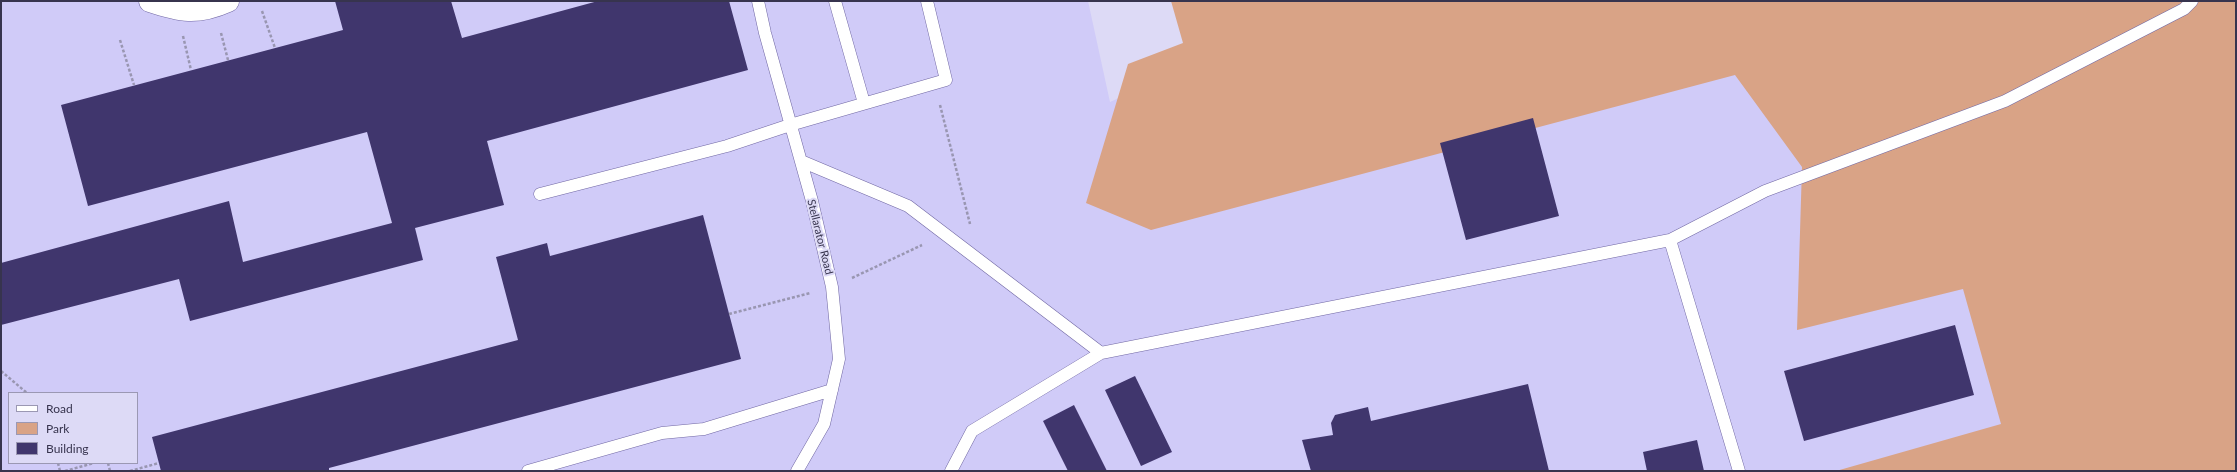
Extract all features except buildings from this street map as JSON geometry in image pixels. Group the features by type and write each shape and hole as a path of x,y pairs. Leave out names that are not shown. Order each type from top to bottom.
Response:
{"street":[{"path":"150,1 180,11 201,10 228,1"}],"lane":[{"name":"Stellarator Road","path":"758,1 765,33 801,161 832,287 839,359 824,424 797,471"},
{"path":"834,1 864,104"},
{"path":"540,194 727,146 790,125 946,80 926,1"},
{"path":"951,471 972,431 1101,353 1670,240 1766,190 2005,101 2184,9 2192,1"},
{"path":"801,161 908,206 1101,353"},
{"path":"1670,240 1739,471"},
{"path":"528,471 662,433 704,429 832,390"}],"path":[{"path":"262,11 275,48"},
{"path":"221,31 228,60"},
{"path":"182,34 191,70"},
{"path":"120,40 134,85"},
{"path":"729,314 832,287 970,225 939,108 946,80"},
{"path":"1,370 26,392"},
{"path":"130,471 159,463"},
{"path":"65,471 90,464"}],"shaded area":[{"path":"1,1 1088,1 1110,102 1161,79 1692,35 1974,272 2060,471 1,471"}],"green space":[{"path":"1171,1 2236,1 2236,471 1836,471 2001,424 1963,289 1797,330 1802,167 1735,75 1151,230 1086,203 1128,64 1183,43"}]}
